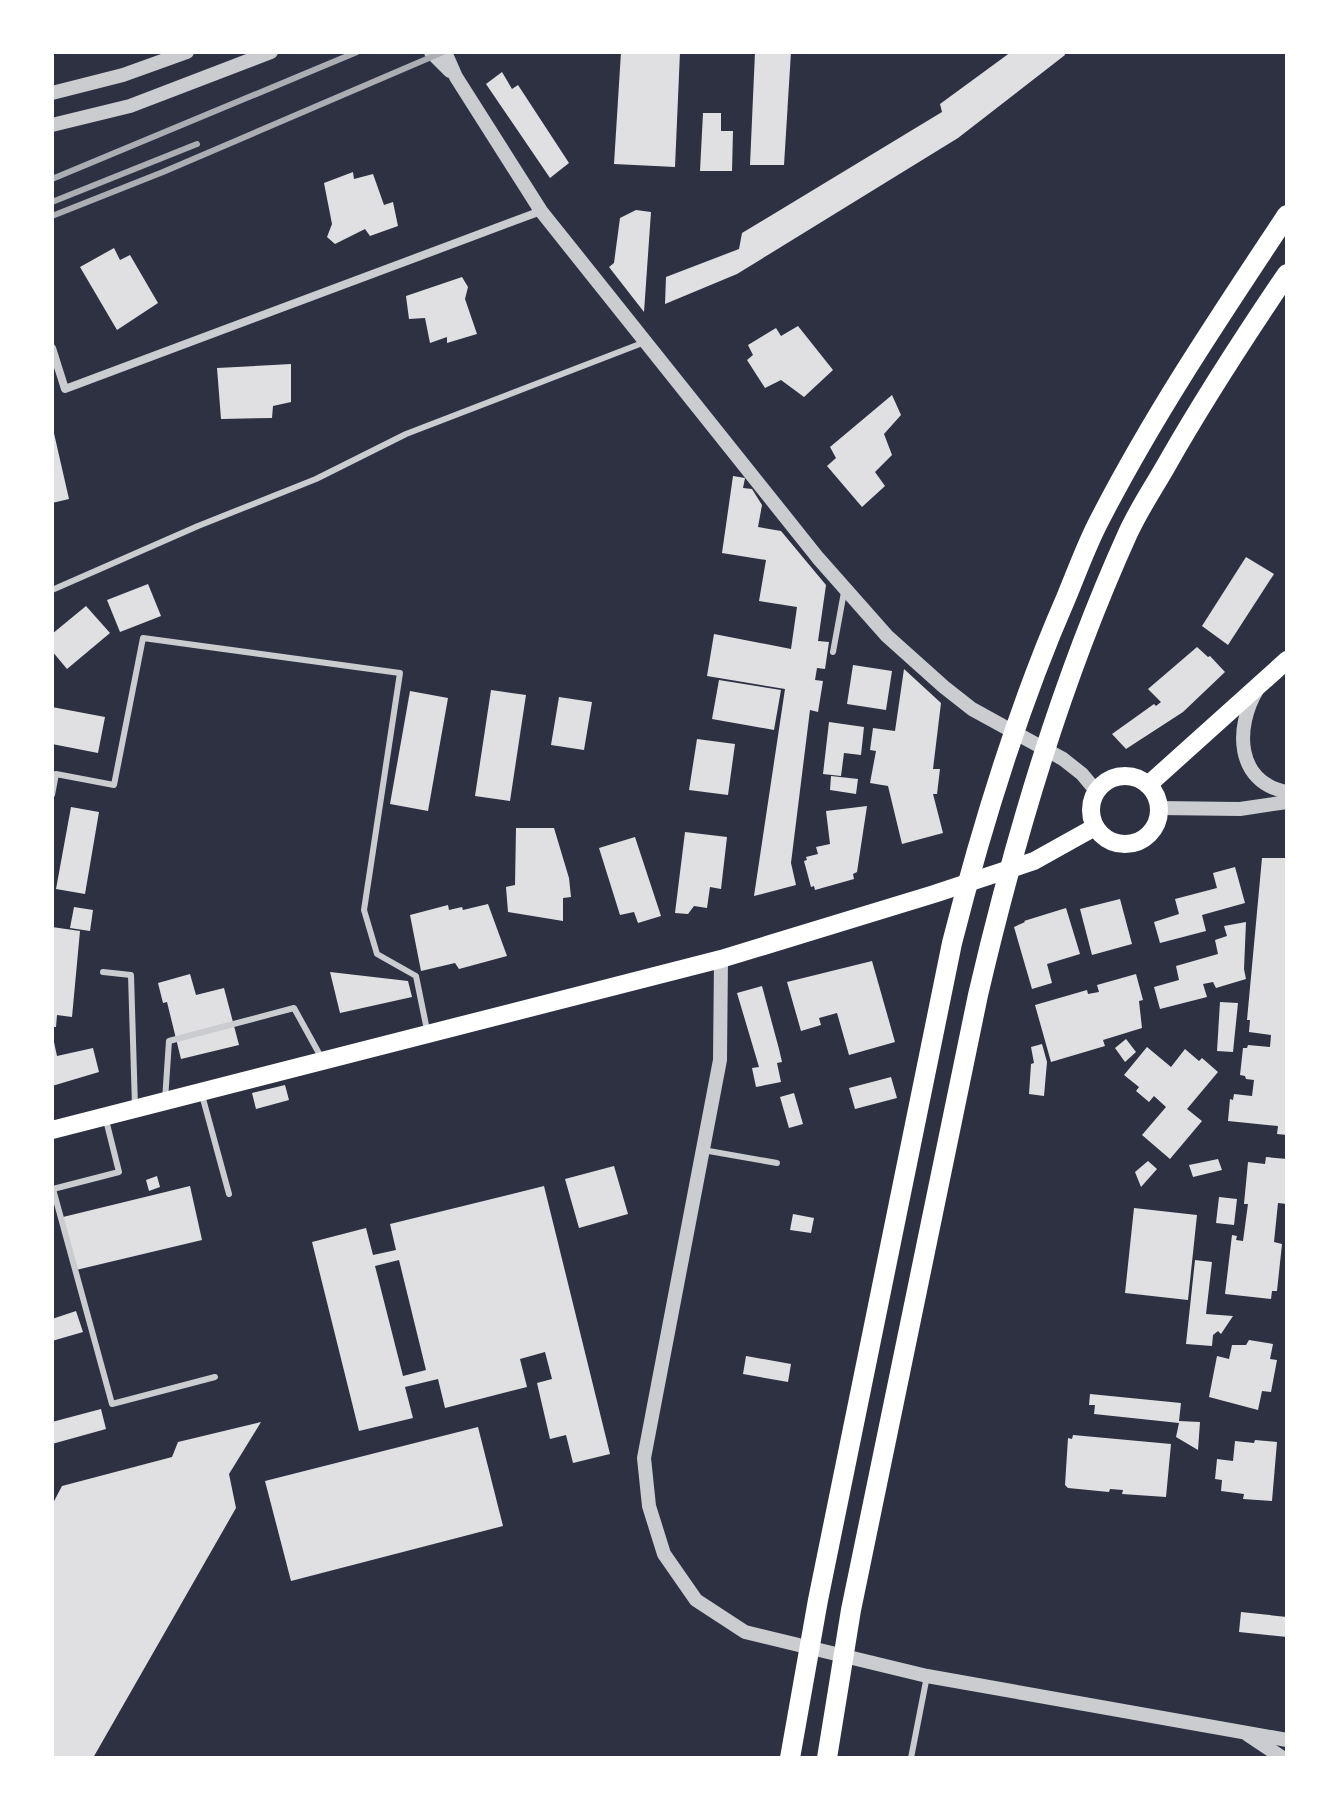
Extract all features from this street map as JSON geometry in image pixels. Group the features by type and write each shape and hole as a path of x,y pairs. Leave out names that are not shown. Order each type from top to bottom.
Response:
{"highway":[{"path":"790,1758 818,1600 952,943 979,836 1034,670 1097,526 1181,375 1287,215"},
{"path":"827,1758 851,1610 996,914 1041,757 1068,680 1129,530 1212,384 1287,274"}],"main road":[{"path":"1148,785 1287,660"},
{"path":"1130,777 1148,785 1159,808 1153,829 1135,842 1112,842 1095,827 1091,809 1103,784 1130,777"},
{"path":"52,1130 721,959 1034,861 1095,827"}],"street":[{"path":"52,93 123,75 187,52"},
{"path":"52,125 130,106 271,52"},
{"path":"431,52 456,77"},
{"path":"445,52 456,77 541,211 751,476 887,636 972,709 1063,759 1082,774 1097,792"},
{"path":"455,52 456,77"},
{"path":"52,348 65,389 541,211"},
{"path":"1260,686 1244,719 1245,754 1253,771 1265,785 1287,792"},
{"path":"1159,808 1240,809 1287,802"},
{"path":"721,959 720,1060 644,1458 649,1506 664,1554 696,1600 745,1632 927,1676 1287,1740"},
{"path":"1241,1731 1283,1758"}],"lane":[{"path":"52,590 198,526 316,479 406,434 645,342"},
{"path":"833,652 845,588"},
{"path":"52,795 56,774 114,785 143,638 400,673 364,910 377,954 416,976 428,1033"},
{"path":"103,972 131,975 135,1108"},
{"path":"165,1101 169,1041 294,1008 323,1060"},
{"path":"201,1091 229,1194"},
{"path":"105,1116 119,1172 53,1189 112,1404 215,1377"},
{"path":"703,1150 777,1163"},
{"path":"911,1758 927,1676"}],"building":[{"path":"621,52 680,52 675,167 614,164"},
{"path":"755,52 791,52 784,165 750,165"},
{"path":"1011,52 1064,52 1065,55 958,138 737,274 665,304 666,277 739,249 742,233 942,112 940,104"},
{"path":"502,72 512,89 518,85 569,163 550,178 486,84"},
{"path":"703,113 721,113 721,131 733,131 732,171 700,171"},
{"path":"353,172 354,179 373,174 384,205 393,202 398,226 370,236 365,229 335,244 327,237 332,224 324,183"},
{"path":"636,210 651,212 644,312 609,267 614,263 620,218"},
{"path":"114,248 120,260 130,255 158,303 117,330 80,267"},
{"path":"462,277 468,287 465,299 477,334 447,343 447,337 430,343 425,318 409,319 406,296"},
{"path":"798,326 833,370 804,397 781,380 765,388 747,360 753,355 748,345 776,328 781,336"},
{"path":"291,364 291,402 273,406 272,418 221,419 217,368"},
{"path":"892,395 901,415 884,434 892,455 875,472 885,486 862,507 827,466 836,458 830,447"},
{"path":"52,430 69,499 52,503"},
{"path":"733,476 745,478 743,488 752,489 762,505 758,527 781,531 826,585 818,641 829,642 825,669 817,668 815,680 823,681 818,712 810,710 791,863 796,885 754,896 785,689 707,676 714,634 791,649 797,607 759,601 766,560 722,553"},
{"path":"1246,557 1274,574 1228,645 1202,626"},
{"path":"148,584 161,616 120,632 107,600"},
{"path":"86,606 110,633 67,669 52,651 52,634"},
{"path":"1197,647 1225,672 1183,712 1126,749 1112,734 1161,702 1148,689"},
{"path":"853,665 892,671 886,710 847,704"},
{"path":"904,669 941,703 933,769 940,769 937,794 933,794 943,833 902,844 888,786 870,783 876,751 870,750 873,728 895,731"},
{"path":"719,680 781,690 774,730 712,719"},
{"path":"491,690 526,695 510,801 475,796"},
{"path":"410,691 448,698 428,811 390,804"},
{"path":"559,697 592,702 584,750 551,745"},
{"path":"52,707 105,717 98,753 52,744"},
{"path":"829,722 864,727 861,755 844,753 841,776 823,774"},
{"path":"697,739 735,744 728,795 689,790"},
{"path":"831,776 858,779 856,794 830,790"},
{"path":"867,806 854,879 815,890 814,886 811,887 804,861 806,857 818,854 816,847 830,844 826,811"},
{"path":"71,807 99,812 85,894 56,889"},
{"path":"516,828 554,828 569,878 571,897 563,898 563,921 508,912 506,887 515,885"},
{"path":"685,832 727,837 721,889 710,887 707,908 694,906 688,914 675,913"},
{"path":"635,837 661,916 638,923 634,912 620,915 599,848"},
{"path":"1262,858 1287,858 1287,1135 1277,1134 1278,1126 1228,1121 1230,1099 1233,1100 1234,1094 1252,1096 1254,1080 1240,1075 1243,1048 1248,1045 1270,1047 1271,1035 1249,1032 1250,1020 1247,1020"},
{"path":"1235,867 1245,903 1202,915 1206,931 1160,943 1154,922 1179,914 1175,899 1217,888 1213,873"},
{"path":"1120,899 1132,944 1092,955 1080,909"},
{"path":"488,904 507,956 459,969 455,963 421,971 410,915 448,905 449,910 462,907 463,910"},
{"path":"74,907 93,910 90,931 70,928"},
{"path":"1066,908 1080,954 1047,964 1052,983 1032,989 1014,927"},
{"path":"1246,922 1246,979 1216,988 1213,982 1203,984 1207,997 1160,1009 1154,987 1179,980 1176,966 1218,954 1215,940 1227,936 1224,926"},
{"path":"52,927 80,931 72,1017 57,1015 56,1027 52,1027"},
{"path":"872,961 895,1042 849,1055 837,1013 819,1018 821,1025 801,1031 787,982"},
{"path":"330,972 408,981 412,997 340,1013"},
{"path":"190,974 196,995 224,988 239,1045 181,1059 167,1002 163,1003 158,983"},
{"path":"1136,974 1143,1000 1139,1001 1142,1028 1103,1040 1105,1046 1051,1062 1035,1005 1087,990 1088,994 1099,992 1097,985"},
{"path":"762,986 782,1062 777,1063 781,1082 756,1087 752,1068 759,1067 737,993"},
{"path":"1220,1002 1238,1003 1233,1052 1217,1051"},
{"path":"52,1033 57,1056 93,1048 99,1072 52,1086"},
{"path":"1126,1039 1136,1052 1125,1062 1115,1048"},
{"path":"1042,1044 1047,1062 1044,1096 1029,1094 1031,1064 1034,1063 1031,1047"},
{"path":"1147,1047 1171,1067 1185,1049 1218,1072 1187,1109 1202,1121 1170,1159 1142,1135 1166,1107 1154,1096 1149,1102 1136,1091 1139,1087 1124,1075"},
{"path":"891,1077 897,1098 855,1109 849,1088"},
{"path":"285,1085 289,1100 256,1109 252,1093"},
{"path":"794,1093 803,1124 789,1128 780,1097"},
{"path":"1266,1157 1287,1159 1287,1204 1278,1203 1274,1242 1282,1244 1277,1291 1272,1291 1271,1299 1225,1294 1232,1235 1237,1236 1236,1240 1243,1241 1248,1204 1244,1204 1248,1162 1265,1164"},
{"path":"1218,1159 1222,1170 1193,1177 1189,1165"},
{"path":"1148,1161 1157,1169 1141,1187 1135,1172"},
{"path":"614,1166 628,1214 579,1228 565,1179"},
{"path":"157,1176 160,1187 149,1191 146,1180"},
{"path":"190,1186 202,1240 76,1270 63,1217"},
{"path":"544,1186 610,1454 573,1463 566,1435 550,1439 537,1383 552,1379 545,1352 520,1359 527,1387 445,1408 438,1379 405,1387 413,1418 359,1431 312,1242 366,1228 373,1255 396,1250 390,1224","holes":["399,1260 426,1370 403,1376 375,1266"]},
{"path":"1219,1197 1237,1199 1234,1225 1216,1223"},
{"path":"1134,1208 1197,1215 1188,1300 1125,1293"},
{"path":"793,1214 814,1218 811,1233 790,1230"},
{"path":"1195,1260 1212,1262 1206,1314 1233,1316 1221,1334 1218,1331 1213,1335 1212,1346 1186,1344"},
{"path":"76,1311 83,1332 52,1341 52,1319"},
{"path":"1249,1340 1273,1344 1270,1359 1277,1360 1271,1392 1262,1391 1258,1410 1209,1397 1217,1356 1229,1359 1232,1345 1246,1345"},
{"path":"746,1356 791,1364 788,1382 743,1374"},
{"path":"1090,1394 1181,1403 1179,1421 1200,1422 1198,1450 1176,1437 1179,1423 1094,1414 1095,1405 1089,1405"},
{"path":"101,1409 106,1429 52,1444 52,1422"},
{"path":"261,1422 229,1474 236,1508 93,1758 52,1758 52,1505 62,1486 172,1457 178,1442"},
{"path":"478,1427 503,1526 291,1581 265,1481"},
{"path":"1073,1435 1171,1444 1166,1497 1122,1494 1123,1490 1110,1489 1109,1492 1068,1488 1065,1485 1068,1438 1072,1439"},
{"path":"1255,1440 1277,1442 1272,1501 1243,1499 1244,1494 1221,1491 1222,1480 1215,1479 1217,1459 1233,1461 1235,1441 1254,1443"},
{"path":"1241,1612 1287,1617 1287,1637 1239,1632"}],"railway":[{"path":"52,179 357,52"},
{"path":"52,216 443,52"},
{"path":"52,202 197,144"}]}
